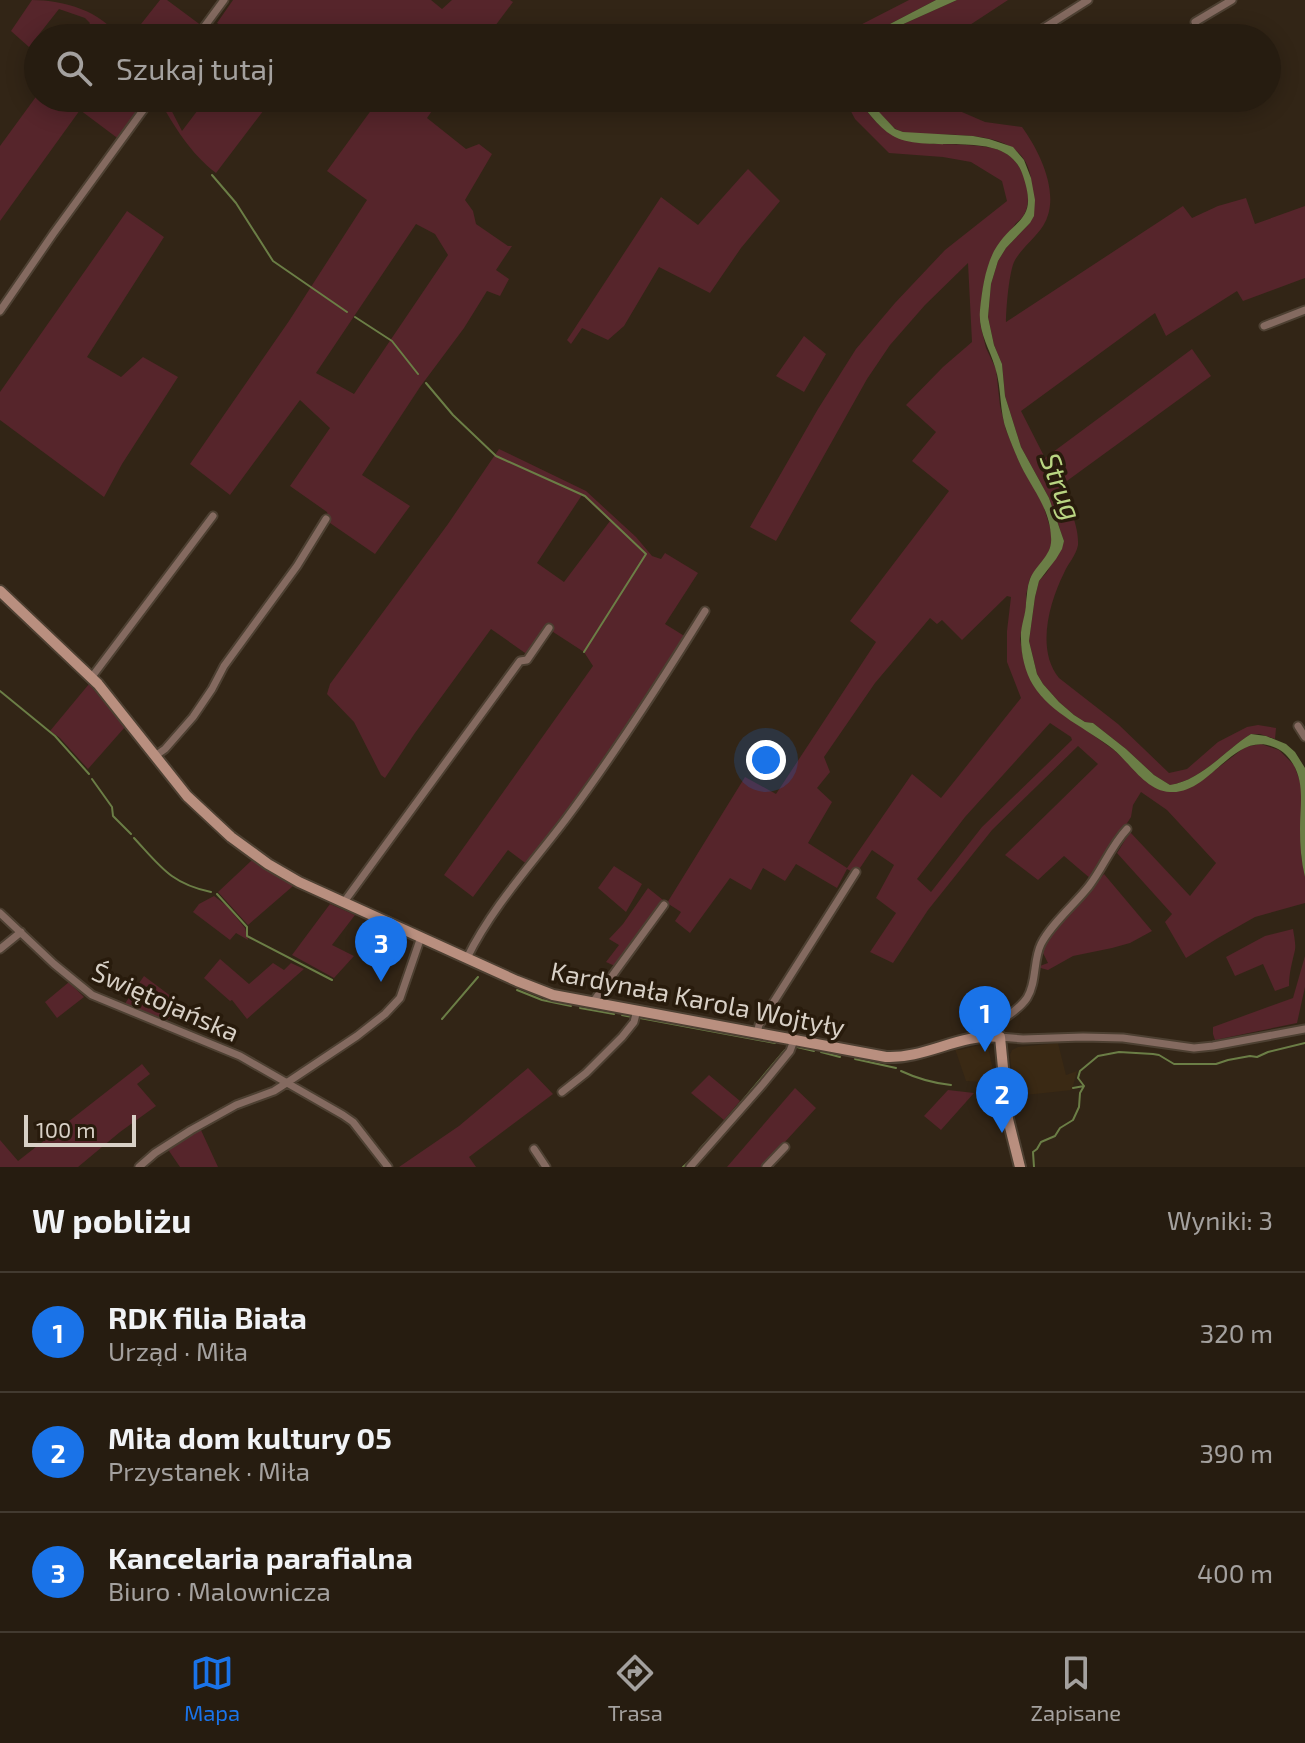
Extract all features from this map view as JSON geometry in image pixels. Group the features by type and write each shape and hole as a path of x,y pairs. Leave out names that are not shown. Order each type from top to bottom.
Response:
{"street":[{"path":"206,24 224,0"},
{"path":"1050,24 1088,0"},
{"path":"1195,22 1232,0"},
{"path":"0,311 142,112"},
{"path":"1264,326 1305,310"},
{"path":"91,678 213,516"},
{"path":"155,756 193,717 224,666 297,566 326,519"},
{"name":"Kardynała Karola Wojtyły","path":"0,591 106,693 187,796 231,837 283,873 538,990 895,1057 915,1055 975,1038 1123,1038 1194,1048 1305,1029"},
{"path":"467,958 505,898 615,752 705,611"},
{"path":"344,902 520,661 527,660 549,628"},
{"path":"1298,726 1305,737"},
{"path":"1020,1167 1007,1113 995,1037 990,1031 1029,996 1037,952 1044,938 1092,883 1127,829"},
{"path":"757,1033 759,1025 856,872"},
{"path":"593,1002 664,905"},
{"name":"Świętojańska","path":"0,913 92,995 240,1056 350,1120 388,1167"},
{"path":"0,949 21,932"},
{"path":"139,1167 191,1130 236,1105 274,1091 366,1029 396,1003 403,992 421,937"},
{"path":"562,1092 622,1037 634,1022 637,1010"},
{"path":"690,1167 790,1051 794,1040"},
{"path":"766,1167 785,1147"},
{"path":"534,1149 546,1167"},
{"path":"697,1160 704,1167"}],"shaded area":[{"path":"32,0 69,5 106,24 89,24 85,18 59,9 47,24 24,24 24,43 11,31"},
{"path":"160,0 167,0 199,24 141,24"},
{"path":"233,0 431,0 442,9 452,0 513,2 496,24 217,23"},
{"path":"909,0 936,0 890,24 862,24"},
{"path":"936,0 957,0 903,24 890,24"},
{"path":"957,0 1008,0 971,24 903,24"},
{"path":"25,112 79,112 0,221 0,146"},
{"path":"83,112 139,112 120,140"},
{"path":"167,112 172,112 182,131 196,112 262,112 216,173 190,148"},
{"path":"370,112 431,112 427,118 466,149 479,144 492,154 465,200 473,211 476,224 512,246 496,270 509,279 500,296 487,291 362,475 410,506 375,554 330,523 327,512 290,486 330,428 300,400 230,495 190,464 289,321 367,200 327,171","holes":["416,224 435,234 448,255 354,394 316,373"]},
{"path":"851,112 868,112 886,130 901,138 934,144 971,145 1004,152 1019,167 1026,183 1026,210 988,267 980,323 986,348 996,369 1006,430 1021,466 1042,501 1052,534 1047,556 1030,578 1020,638 1033,685 1056,709 1114,750 1154,787 1201,781 1245,747 1261,744 1279,750 1294,765 1301,784 1305,903 1255,917 1186,958 1165,922 1172,914 1117,853 1130,832 1190,896 1216,863 1167,810 1141,792 1133,805 1131,817 1091,879 1064,856 1038,880 1005,855 1098,764 1078,746 992,830 928,910 893,963 870,952 896,913 876,898 894,865 872,850 856,874 847,869 837,888 796,864 785,881 763,868 751,890 730,878 690,933 675,921 681,912 667,903 745,777 776,794 876,642 850,621 949,491 912,461 936,432 906,405 972,342 968,263 890,345 867,379 776,541 750,527 856,349 945,250 1007,201 1002,181 971,162 889,153","holes":["1007,596 1011,597 1007,662 1021,698 941,798 912,774 847,868 808,843 832,802 817,788 830,772 824,757 875,683 930,618 937,624 942,620 962,640","1050,723 1072,740 982,827 931,892 917,879 965,817"]},
{"path":"868,112 879,112 895,129 903,132 973,136 1013,147 1024,160 1031,178 1034,216 998,261 991,284 988,317 1002,364 1005,396 1021,447 1049,498 1064,541 1056,559 1039,581 1035,597 1029,641 1037,674 1059,702 1074,715 1093,723 1170,785 1203,771 1251,734 1286,744 1305,768 1305,877 1299,779 1286,754 1261,744 1247,747 1198,784 1185,790 1161,790 1146,782 1113,749 1060,713 1033,685 1023,657 1021,630 1029,582 1049,549 1050,527 1007,432 997,375 980,318 983,287 991,258 1022,218 1028,201 1027,189 1013,159 1000,150 966,144 910,142 895,137"},
{"path":"879,112 962,112 985,122 1022,127 1029,137 1042,161 1050,201 1043,226 1013,265 1006,322 1183,206 1192,218 1246,198 1255,224 1305,206 1305,278 1243,301 1237,291 1166,336 1155,313 1021,411 1045,458 1192,349 1211,376 1060,486 1075,522 1078,545 1050,612 1048,654 1059,678 1118,724 1169,773 1187,769 1218,742 1247,727 1276,728 1275,739 1251,734 1203,771 1170,785 1093,723 1074,715 1043,684 1037,674 1029,641 1035,597 1039,581 1064,541 1049,498 1021,447 1005,396 1002,364 988,317 991,284 998,261 1030,223 1031,179 1027,164 1018,152 993,140 962,135 914,134 900,131"},
{"path":"748,169 780,201 741,248 710,293 659,267 624,326 608,340 582,328 571,344 567,340 661,197 698,225"},
{"path":"127,211 164,237 87,357 121,377 143,357 178,377 104,497 0,420 0,392"},
{"path":"804,336 826,354 804,392 776,376"},
{"path":"499,449 586,491 652,556 661,559 665,553 698,573 665,624 686,637 632,723 528,865 508,850 473,897 444,875 593,666 584,652 547,628 528,655 491,629 385,778 381,775 354,722 327,694 330,684","holes":["582,495 610,521 564,582 537,563"]},
{"path":"89,684 125,727 88,769 50,731"},
{"path":"256,860 293,883 293,886 248,925 218,892 251,861"},
{"path":"614,866 642,884 626,912 598,888"},
{"path":"1104,874 1152,931 1130,943 1073,956 1048,970 1037,967 1048,963 1042,951 1047,940"},
{"path":"648,888 663,900 615,966 606,962 619,945 609,939"},
{"path":"214,896 245,928 248,940 236,933 230,940 193,912 199,904"},
{"path":"330,904 355,915 332,945 354,956 334,978 292,955"},
{"path":"1293,929 1295,948 1289,986 1275,991 1263,964 1235,976 1226,957 1265,936"},
{"path":"1305,956 1305,987 1297,1023 1215,1040 1213,1027 1293,998"},
{"path":"220,959 249,984 273,963 284,970 291,963 304,969 247,1019 232,1000 204,978"},
{"path":"144,976 180,1003 169,1019 164,1021 124,1005"},
{"path":"69,982 84,997 57,1018 45,1002"},
{"path":"987,1043 996,1083 966,1081 955,1049"},
{"path":"1058,1043 1066,1075 1077,1071 1072,1090 1016,1096 1010,1055 1012,1050"},
{"path":"142,1064 150,1074 137,1084 156,1106 78,1167 0,1167 0,1140 18,1161"},
{"path":"528,1068 553,1094 469,1157 476,1167 399,1167 459,1126"},
{"path":"709,1075 740,1101 724,1120 691,1093"},
{"path":"795,1088 816,1108 762,1167 727,1167"},
{"path":"948,1090 974,1093 941,1130 924,1116"},
{"path":"200,1128 218,1167 180,1167 167,1148"}],"waterway":[{"path":"212,175 236,203 273,261 347,312"},
{"path":"355,317 392,341 418,374"},
{"path":"426,383 453,415 496,456 585,496 646,554 584,652"},
{"path":"0,691 55,736 89,774"},
{"path":"92,779 112,807 113,816 131,834"},
{"path":"134,838 176,879 211,892"},
{"path":"217,894 247,927 247,936 332,980"},
{"path":"442,1019 478,977"},
{"path":"517,990 542,1000 571,1006"},
{"path":"580,1008 614,1014"},
{"path":"622,1015 632,1017"},
{"path":"640,1018 775,1043"},
{"path":"1034,1167 1033,1152 1041,1142 1055,1136 1060,1128 1073,1120 1084,1086 1078,1078 1080,1071 1098,1056 1119,1052 1153,1054 1174,1064 1216,1064 1257,1057 1305,1043"},
{"path":"797,1047 814,1051"},
{"path":"722,1125 785,1050"},
{"path":"821,1052 840,1057"},
{"path":"855,1059 896,1068"},
{"path":"901,1071 951,1085"},
{"path":"1073,1088 1084,1086"},
{"path":"699,1150 716,1131"},
{"path":"683,1167 691,1160"}],"place":[{"name":"Kancelaria parafialna","path":"381,982"},
{"name":"RDK filia Biała","path":"985,1052"},
{"name":"Miła dom kultury 05","path":"1002,1133"}],"water label":[{"name":"Strug","path":"1062,486"}]}
